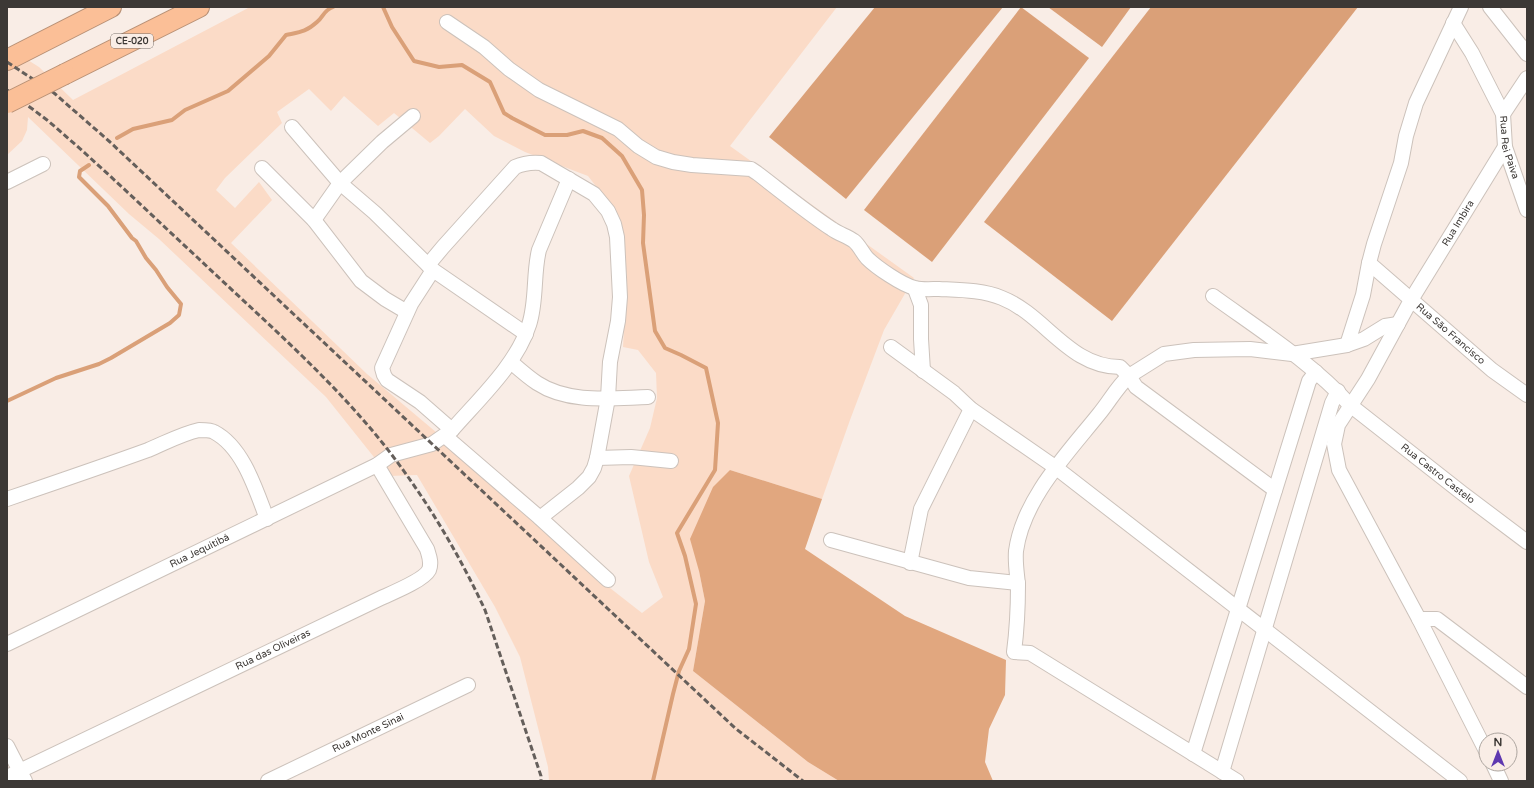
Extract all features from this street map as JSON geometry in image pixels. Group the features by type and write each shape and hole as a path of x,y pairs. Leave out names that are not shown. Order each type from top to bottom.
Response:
{"highway":[{"path":"7,60 112,7"},
{"name":"CE-020","path":"7,103 199,7"}],"street":[{"path":"1347,345 1372,267 1374,244 1401,163 1406,136 1416,103 1461,7"},
{"path":"1490,7 1527,54"},
{"path":"447,22 484,47 539,90 618,130 638,146 656,157 692,165 744,168 757,173 801,208 855,242 866,257 872,262 901,282 915,289 974,291 1002,298 1026,311 1064,345 1081,356 1093,363 1109,367 1120,367 1129,376 1136,387 1276,490"},
{"name":"Rua Rei Paiva","path":"1454,23 1472,53 1503,114 1505,147 1527,210"},
{"path":"1503,114 1527,78"},
{"path":"314,220 340,183 382,142 413,116"},
{"path":"292,127 340,183 375,213 431,268 526,334"},
{"name":"Rua Imbira","path":"1478,735 1419,619 1339,470 1334,444 1338,425 1368,379 1410,300 1505,147"},
{"path":"540,518 578,488 589,477 594,468 608,398 610,362 618,322 620,297 617,238 614,224 608,211 594,194 541,163 533,162 523,163 515,167 443,247 411,304 382,368 387,380 420,402 449,433 540,518 608,580"},
{"path":"7,182 43,164"},
{"path":"262,168 314,220 362,281 385,299 407,312"},
{"path":"449,433 511,362 526,334 530,324 532,310 536,261 569,179"},
{"name":"Rua São Francisco","path":"1372,267 1492,370 1527,395"},
{"path":"915,289 921,305 923,371"},
{"name":"Rua Castro Castelo","path":"1213,296 1316,372 1338,391 1350,405 1527,542"},
{"path":"1237,781 1030,653 1014,652 1017,624 1018,583 1015,566 1016,550 1020,531 1029,510 1055,467 1110,401 1121,384 1129,376 1164,354 1194,350 1250,349 1292,354 1347,345 1364,339 1385,326 1398,324"},
{"path":"891,347 954,393 970,409 1055,467 1460,781"},
{"path":"511,362 537,384 556,392 578,398 648,397"},
{"path":"1192,754 1309,381 1316,372"},
{"path":"1222,772 1332,403 1338,391"},
{"path":"910,563 921,509 970,409"},
{"path":"7,499 150,449 183,435 201,430 213,431 224,438 236,452 248,471 267,519"},
{"name":"Rua Jequitibá","path":"7,644 377,465 392,455 432,444 449,433"},
{"path":"597,458 631,457 671,461"},
{"name":"Rua das Oliveiras","path":"17,776 418,580 428,572 431,560 427,549 377,465"},
{"path":"831,540 910,563 969,578 1018,583"},
{"path":"1419,619 1437,619 1527,686"},
{"name":"Rua Monte Sinai","path":"268,781 468,685"},
{"path":"7,746 17,776"},
{"path":"1496,772 1501,781"}],"shaded area":[{"path":"250,7 837,7 730,146 914,278 884,330 822,499 730,470 699,571 705,601 693,671 808,762 839,781 549,781 548,767 520,657 495,607 417,475 389,476 326,397 159,239 129,214 28,117 27,130 22,141 7,155 7,47 39,67 73,100","holes":["309,89 331,111 344,96 378,126 394,113 430,143 439,136 465,109 494,136 525,152 588,176 619,216 627,278 623,347 638,350 656,373 657,398 650,428 629,476 649,562 663,597 642,613 601,581 481,470 367,374 231,243 272,200 259,182 235,208 216,190 225,178 282,123 277,112"]},
{"path":"875,7 1003,7 846,199 769,137"},
{"path":"1021,7 1089,58 932,262 864,210"},
{"path":"1048,7 1131,7 1102,47"},
{"path":"1151,7 1358,7 1112,321 984,222"},
{"path":"730,470 822,499 805,549 905,616 1006,660 1005,695 989,729 985,762 993,781 839,781 808,762 693,671 705,601 699,571 690,539 713,487"}],"waterway":[{"path":"117,138 133,129 172,120 185,110 228,91 269,56 286,35 309,28 319,20 327,10 333,7"},
{"path":"383,7 392,27 414,61 439,67 462,65 490,82 504,113 512,118 545,135 567,135 583,131 602,138 622,156 642,190 644,215 643,243 655,331 665,348 706,368 718,423 715,470 677,533 685,556 696,604 689,649 679,671 653,781"},
{"path":"7,401 56,378 99,364 170,323 179,315 181,304 146,258 136,241 132,238 108,206 79,177 80,171 89,165"}],"railway":[{"path":"7,62 54,93 110,142 735,728 803,781"},
{"path":"7,90 47,120 86,154 270,326 341,396 364,421 400,465 440,525 464,567 485,610 541,776 541,781"}]}
